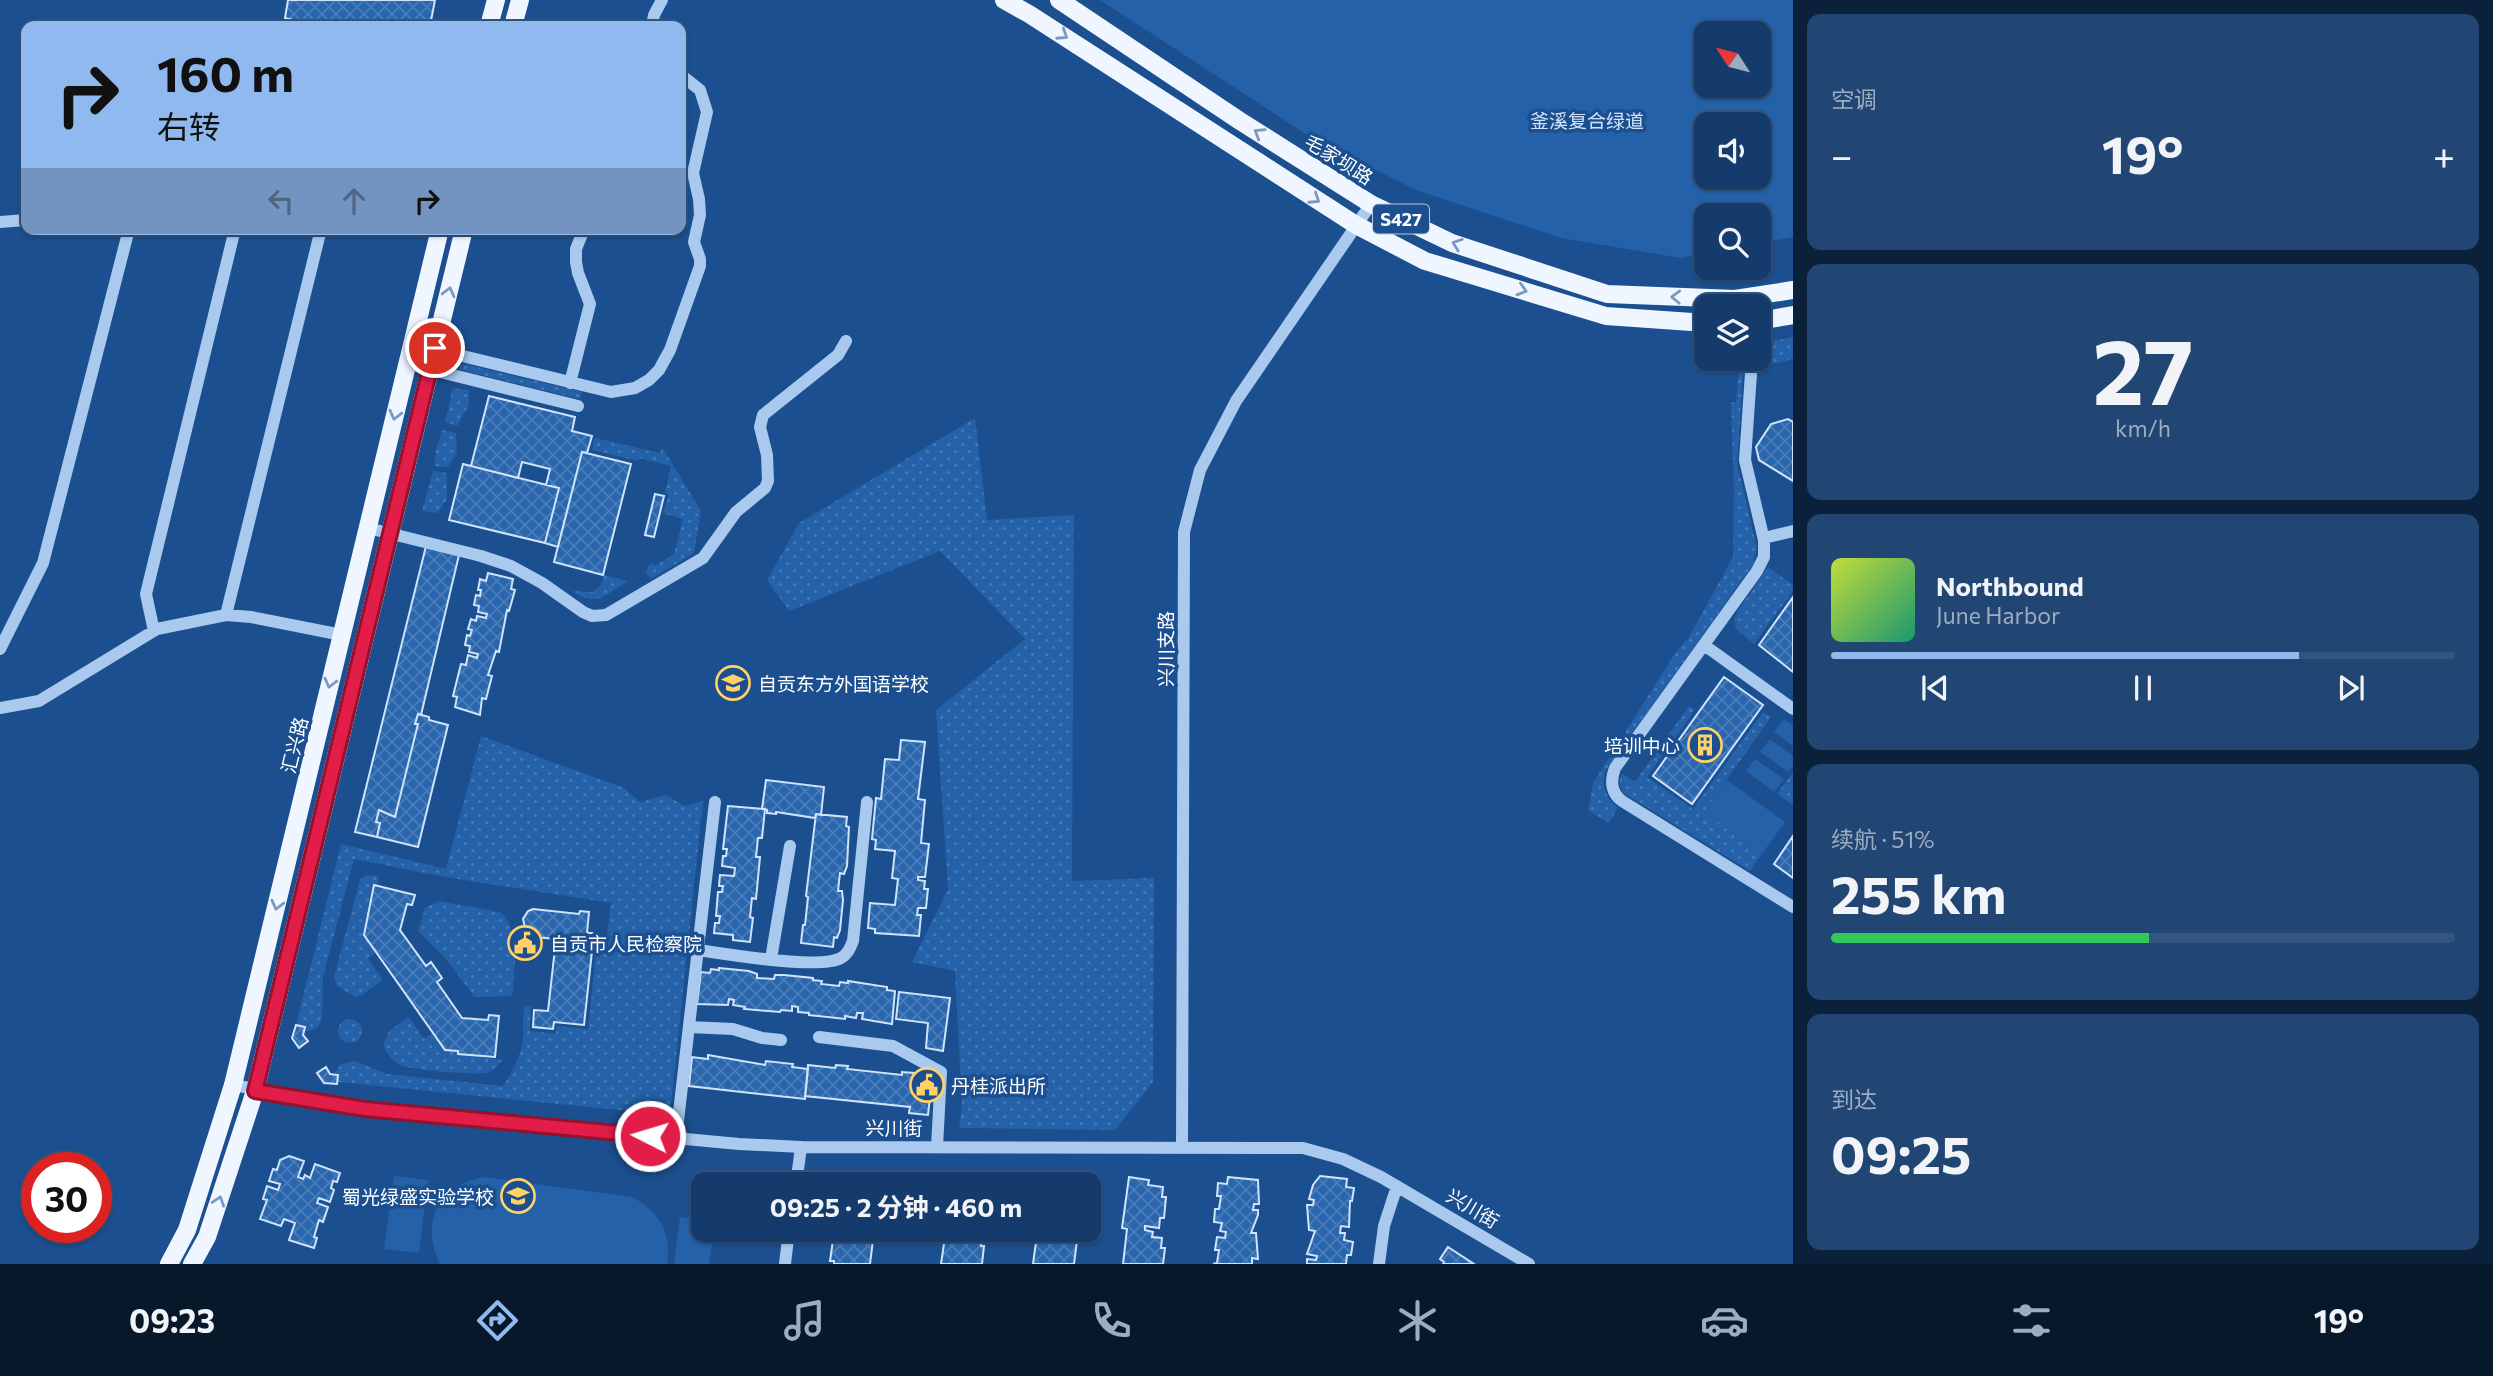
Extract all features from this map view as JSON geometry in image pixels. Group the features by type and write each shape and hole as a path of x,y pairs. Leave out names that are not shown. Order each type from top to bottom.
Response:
{"main road":[{"path":"490,21 496,0"},
{"path":"514,21 520,0"},
{"name":"S427","path":"1004,0 1030,14 1356,225 1425,261 1606,316 1694,322"},
{"name":"毛家坝路","path":"1059,0 1240,121 1371,204 1452,243 1607,294 1735,299 1793,290"},
{"name":"汇兴路","path":"169,1264 187,1230 233,1085 439,235"},
{"path":"192,1264 207,1237 255,1091 463,235"},
{"path":"1771,319 1793,315"}],"street":[{"path":"653,21 662,0"},
{"path":"413,344 611,392 635,388 649,380 659,370 670,350 700,266 694,242 700,215 693,173 706,112 700,90 686,79"},
{"name":"兴川支路","path":"1182,1147 1184,532 1200,470 1236,401 1371,204"},
{"path":"0,222 21,220"},
{"path":"0,649 43,563 127,235"},
{"path":"154,631 146,594 234,235"},
{"path":"226,615 320,235"},
{"path":"570,383 590,304 576,262 576,249 582,235"},
{"path":"368,528 511,566 542,583 583,612 592,616 606,615 703,558 736,512 765,488 768,481 766,455 760,427 763,415 838,355 846,341"},
{"path":"408,364 578,406"},
{"path":"1751,371 1745,460 1764,538 1762,564 1615,768 1612,781 1613,791 1622,801 1793,906"},
{"path":"1764,538 1793,531"},
{"path":"0,708 39,701 154,631 226,615 251,617 342,635"},
{"path":"1704,645 1793,709"},
{"path":"676,1138 715,802"},
{"path":"698,950 816,962 839,960 849,953 853,941 866,802"},
{"path":"771,959 790,846"},
{"path":"689,1027 733,1029 762,1038 781,1040"},
{"path":"819,1037 893,1046 941,1072 937,1147"},
{"name":"兴川街","path":"233,1085 365,1109 676,1138 801,1146 1303,1148 1343,1159 1397,1186 1529,1264"},
{"path":"798,1172 801,1146"},
{"path":"1379,1264 1384,1226 1397,1186"},
{"path":"785,1264 788,1242"}],"green space":[{"name":"釜溪复合绿道","path":"1100,0 1793,0 1793,237 1771,241 1771,203 1694,203 1694,255 1681,258 1561,238 1416,190 1315,140"},
{"path":"1793,337 1793,359 1771,364 1771,341"},
{"path":"444,360 582,392 580,399 445,366"},
{"path":"1739,371 1743,371 1737,463 1757,548 1752,566 1605,771 1605,792 1618,808 1609,823 1588,810 1593,783 1676,652 1689,637 1733,557 1731,403 1736,402"},
{"path":"453,388 469,390 469,405 457,426 445,422"},
{"path":"975,418 987,520 1074,515 1072,881 1154,878 1153,1082 1115,1130 959,1128 962,1104 955,971 912,962 948,889 936,710 1025,639 940,551 789,611 767,580 799,523"},
{"path":"442,430 456,433 457,453 448,467 434,466"},
{"path":"595,438 660,453 662,447 701,511 694,553 651,579 646,573 649,565 652,563 655,566 674,554 683,519 663,513 669,494 665,493 671,466 592,450"},
{"path":"433,471 447,473 447,499 438,513 422,511"},
{"path":"1768,567 1793,585 1793,591 1754,644 1736,629 1734,620"},
{"path":"604,575 628,581 601,598 588,599 572,591 593,592 600,586"},
{"path":"1689,706 1695,710 1647,777 1693,809 1763,712 1771,717 1704,812 1762,854 1750,871 1622,792 1619,783 1622,773 1635,782"},
{"path":"1784,719 1793,726 1793,746 1774,732"},
{"path":"481,736 624,788 640,802 666,795 684,806 703,801 670,1115 338,1082 338,1075 334,1074 341,1064 355,1061 387,1074 503,1086 521,1050 525,1006 531,1006 530,1031 556,1034 557,1026 588,1029 598,934 607,934 611,903 445,877 354,859 323,977 322,1020 310,1031 304,1031 304,1027 296,1025 341,844 446,869"},
{"path":"1770,739 1793,756 1793,766 1788,772 1760,752"},
{"path":"1755,759 1784,779 1774,792 1746,771"},
{"path":"1793,772 1793,805 1777,794"},
{"path":"1727,780 1785,822 1762,854 1704,812"},
{"path":"366,875 379,876 378,886 374,886 364,934 376,952 368,958 383,980 355,997 337,986 334,977 360,880"},
{"path":"438,901 500,912 506,919 511,928 515,962 511,996 475,997 444,957 418,931 425,908"},
{"path":"409,1017 424,1039 433,1033 445,1050 502,1060 485,1073 455,1073 400,1065 389,1056 383,1044 390,1030"},
{"path":"350,1019 358,1023 362,1031 358,1039 350,1043 342,1039 338,1031 342,1023"},
{"path":"394,1176 428,1180 419,1253 384,1249"},
{"path":"484,1177 632,1197 650,1209 662,1224 667,1242 667,1264 440,1264 432,1234 437,1208 455,1188"},
{"path":"680,1217 691,1218 691,1242 712,1242 709,1264 674,1264"}],"building":[{"path":"288,0 435,0 431,21 297,21 285,18"},
{"path":"489,396 575,417 572,431 592,436 587,453 582,452 558,547 545,543 559,488 546,485 550,469 522,462 518,478 471,466"},
{"path":"1788,419 1793,422 1793,481 1759,460 1756,447 1771,424"},
{"path":"582,452 631,464 603,575 554,562"},
{"path":"463,464 559,488 545,543 449,520"},
{"path":"655,494 664,496 654,537 645,535"},
{"path":"426,546 459,555 421,715 418,714 415,724 418,724 395,817 379,810 376,822 380,823 377,837 355,832"},
{"path":"488,573 513,579 511,589 515,590 509,611 507,610 499,652 496,651 488,675 492,676 486,699 482,698 480,715 455,707 457,697 453,696 461,664 466,665 468,655 477,658 478,654 469,652 470,646 465,645 467,635 470,636 472,630 468,629 471,619 476,621 477,616 486,618 487,614 478,612 479,606 474,605 476,595 480,596 480,579 486,581"},
{"path":"1793,597 1793,672 1759,645"},
{"name":"培训中心","path":"1724,677 1763,705 1692,804 1653,776"},
{"path":"418,714 448,725 418,847 377,837 380,823 376,822 379,810 395,817 418,724 415,724"},
{"path":"901,740 925,742 918,799 925,800 921,843 929,844 925,877 918,877 918,880 925,881 924,889 928,889 926,908 918,908 917,915 921,915 919,936 875,933 875,929 868,928 870,903 895,905 898,879 892,878 895,851 875,849 876,840 872,839 876,798 881,799 885,759 899,760"},
{"path":"766,780 824,787 821,815 816,814 815,818 767,813 767,810 762,809"},
{"path":"728,806 765,809 762,838 758,838 756,857 760,857 756,899 752,898 750,942 733,940 733,935 714,933 715,923 719,923 720,916 716,916 718,892 722,892 723,886 719,886 720,875 734,876 735,868 722,866 727,849 723,849"},
{"path":"816,814 847,817 846,826 849,827 847,866 844,874 840,873 838,891 842,891 843,900 840,930 837,938 834,937 833,947 801,943"},
{"path":"1793,836 1793,878 1774,864"},
{"path":"374,885 415,895 412,905 407,904 400,930 426,966 431,962 442,978 437,982 462,1018 488,1020 489,1015 499,1016 495,1057 458,1054 458,1051 445,1050 364,935"},
{"path":"533,909 579,914 580,911 589,912 587,933 594,933 584,1025 554,1022 553,1029 533,1027 534,1010 548,1011 556,939 534,937 526,932 523,919 528,911"},
{"path":"711,969 749,971 757,974 757,978 774,979 775,975 784,975 813,978 822,981 821,984 839,986 840,982 848,981 887,987 887,990 895,991 892,1024 862,1019 863,1013 857,1013 856,1018 845,1016 845,1019 809,1015 798,1012 798,1007 792,1006 792,1011 780,1012 744,1009 745,1007 733,1005 734,1000 729,999 728,1005 697,1004 701,972 710,973"},
{"path":"899,992 950,998 943,1051 926,1048 928,1023 896,1019"},
{"path":"296,1025 305,1027 303,1035 308,1041 299,1048 292,1038"},
{"path":"708,1055 765,1065 766,1061 793,1064 792,1067 808,1069 805,1099 689,1086 692,1057 708,1059"},
{"path":"808,1065 835,1068 836,1065 848,1066 847,1069 902,1075 902,1072 914,1073 913,1077 932,1079 928,1115 909,1113 910,1107 805,1096"},
{"path":"326,1067 330,1074 338,1075 337,1084 324,1083 317,1073"},
{"path":"289,1156 304,1161 298,1177 303,1179 305,1175 310,1178 315,1164 340,1173 337,1182 333,1181 331,1188 334,1190 330,1202 319,1198 317,1203 328,1207 323,1222 319,1220 314,1248 289,1240 295,1223 284,1219 281,1226 260,1219 267,1200 263,1199 267,1186 278,1190 280,1184 269,1181 273,1169 277,1170 280,1160"},
{"path":"1320,1176 1347,1179 1346,1187 1354,1188 1350,1201 1349,1227 1341,1226 1340,1233 1345,1233 1344,1240 1353,1242 1346,1264 1307,1264 1307,1259 1316,1260 1317,1256 1307,1254 1315,1231 1309,1230 1307,1205 1313,1205 1314,1200 1309,1199 1313,1185"},
{"path":"1129,1177 1149,1180 1148,1185 1163,1187 1162,1197 1166,1197 1164,1218 1160,1218 1159,1228 1145,1226 1145,1230 1153,1232 1152,1237 1162,1238 1161,1248 1165,1248 1163,1264 1123,1264 1127,1229 1122,1228"},
{"path":"1228,1177 1258,1180 1259,1204 1254,1204 1253,1210 1258,1210 1258,1215 1251,1233 1256,1233 1258,1259 1252,1258 1252,1264 1213,1264 1217,1263 1219,1250 1215,1250 1217,1237 1225,1238 1226,1232 1220,1231 1222,1223 1214,1222 1215,1209 1219,1209 1221,1196 1217,1196 1218,1183 1227,1184"},
{"path":"833,1242 873,1242 870,1264 834,1264 834,1261 830,1261"},
{"path":"944,1242 981,1242 981,1246 984,1246 982,1264 941,1264"},
{"path":"1036,1242 1077,1242 1074,1264 1033,1264"},
{"path":"1448,1247 1474,1264 1443,1264 1440,1259"}],"place":[{"name":"自贡东方外国语学校","path":"733,683"},
{"name":"培训中心","path":"1705,745"},
{"name":"自贡市人民检察院","path":"525,943"},
{"name":"丹桂派出所","path":"927,1085"},
{"name":"蜀光绿盛实验学校","path":"518,1196"}],"route":[{"path":"435,348 255,1091 365,1109 650,1136"}]}
